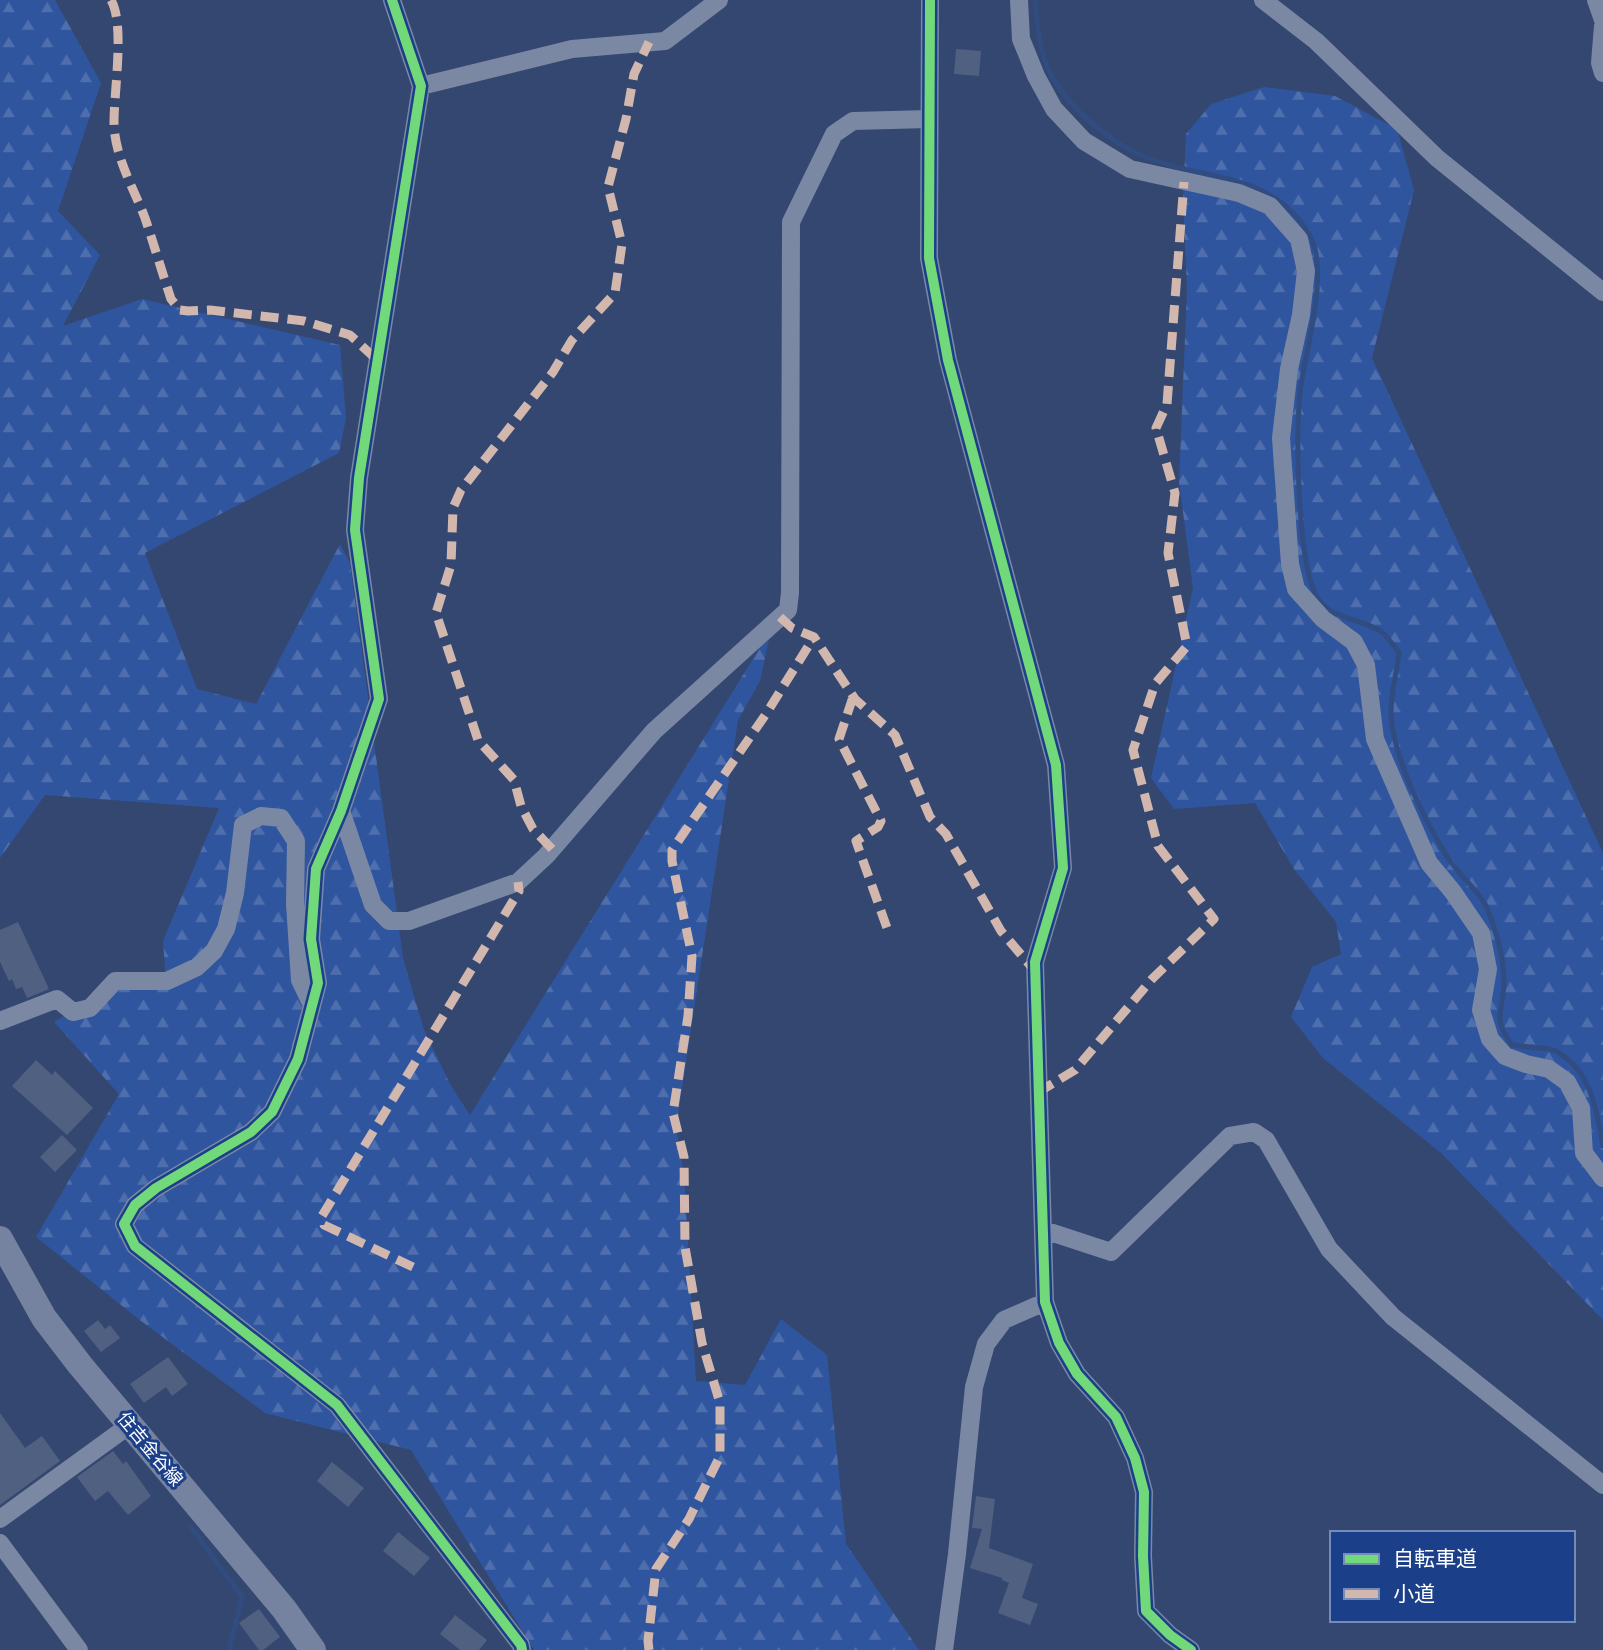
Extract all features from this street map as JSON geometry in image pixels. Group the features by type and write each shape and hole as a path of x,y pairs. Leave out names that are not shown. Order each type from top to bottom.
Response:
{"main road":[{"name":"住吉金谷線","path":"0,1239 44,1318 80,1365 284,1609 313,1650"}],"street":[{"path":"392,0 421,86 359,478 355,530 379,699 341,811 316,869 311,939 318,983 298,1059 272,1112 251,1132 156,1188 135,1205 124,1224 135,1246 337,1405 516,1638 522,1650"},
{"path":"421,86 572,49 664,41 719,0"},
{"path":"930,0 929,258 948,360 1056,765 1063,868 1035,962 1045,1303 1065,1354 1077,1374 1116,1417 1135,1458 1144,1492 1146,1611 1170,1635 1191,1650"},
{"path":"1019,0 1021,39 1035,76 1054,109 1084,141 1130,169 1239,193 1270,206 1299,239 1306,271 1301,315 1289,369 1281,438 1290,564 1297,589 1323,619 1354,642 1366,665 1375,739 1429,863 1481,933 1488,969 1481,1010 1490,1039 1505,1056 1549,1069 1567,1082 1581,1108 1584,1153 1603,1178"},
{"path":"1263,0 1316,41 1437,158 1603,292"},
{"path":"1596,0 1603,20"},
{"path":"1603,26 1600,63 1603,73"},
{"path":"341,811 373,905 389,920 409,921 517,882 546,856 654,731 788,610 791,222 834,134 853,121 929,119"},
{"path":"0,1021 57,999 72,1013 90,1008 115,981 166,981 197,967 214,951 226,929 235,893 243,825 261,816 281,818 296,841 295,904 300,980 312,1005"},
{"path":"1044,1230 1111,1252 1230,1136 1254,1132 1266,1140 1329,1249 1393,1317 1603,1485"},
{"path":"944,1650 974,1387 986,1344 1004,1320 1045,1303"},
{"path":"0,1519 131,1424"},
{"path":"0,1543 79,1650"}],"green space":[{"path":"0,0 55,0 101,83 58,211 100,255 63,326 142,299 340,345 346,418 339,453 145,553 197,689 256,704 340,544 350,563 403,958 424,1030 450,1084 470,1115 771,630 760,681 738,720 676,1127 684,1175 696,1381 745,1385 781,1319 827,1355 846,1544 919,1650 534,1650 411,1450 265,1413 141,1321 36,1237 119,1094 54,1022 107,989 166,981 163,941 219,808 45,795 0,858"},
{"path":"1264,87 1335,96 1397,129 1414,190 1372,358 1603,853 1603,1320 1441,1153 1323,1058 1291,1017 1312,967 1341,954 1336,922 1294,869 1255,803 1174,809 1151,778 1193,588 1179,482 1187,289 1183,200 1186,134 1211,104"}],"building":[{"path":"956,49 981,51 979,76 954,74"},
{"path":"18,922 49,989 27,998 22,987 16,989 12,979 9,981 0,962 0,930"},
{"path":"36,1060 52,1075 55,1071 93,1108 67,1135 12,1086"},
{"path":"62,1135 77,1150 55,1172 40,1157"},
{"path":"98,1320 105,1329 110,1325 120,1338 101,1352 84,1331"},
{"path":"168,1357 188,1384 172,1396 166,1387 144,1403 130,1384"},
{"path":"0,1413 25,1448 42,1436 60,1461 0,1505"},
{"path":"113,1451 123,1464 126,1461 151,1496 128,1515 108,1491 95,1501 77,1477"},
{"path":"332,1462 364,1488 348,1507 317,1481"},
{"path":"976,1496 995,1499 989,1548 1033,1564 1022,1598 1038,1604 1030,1625 998,1613 1009,1583 1002,1578 970,1568 982,1529 972,1528"},
{"path":"398,1532 430,1558 414,1576 383,1551"},
{"path":"259,1609 280,1637 263,1650 259,1650 239,1623"},
{"path":"455,1615 487,1640 479,1650 460,1650 440,1634"}],"waterway":[{"path":"1035,0 1040,40 1048,69 1060,90 1094,125 1134,152 1148,158 1258,189 1278,200 1295,215 1310,236 1316,251 1317,290 1300,392 1298,437 1302,529 1310,580 1323,605 1338,614 1374,627 1382,632 1399,652 1391,708 1393,733 1404,770 1439,843 1452,864 1480,896 1490,916 1504,971 1500,1014 1502,1027 1512,1045 1556,1051 1577,1069 1585,1080 1595,1106 1603,1146"},
{"path":"191,1527 242,1597 229,1650"}],"marked path":[{"path":"111,0 118,41 114,122 117,147 145,218 171,299 180,310 210,310 304,321 350,335 377,360"},
{"path":"552,849 533,829 521,806 514,780 478,740 436,613 451,565 453,508 461,490 553,372 572,340 615,293 622,244 608,187 626,119 634,74 649,42"},
{"path":"1037,1093 1075,1070 1152,979 1214,919 1158,846 1133,750 1155,684 1187,646 1168,553 1175,493 1156,428 1167,404 1184,182"},
{"path":"780,617 792,628 814,637 855,699 895,735 930,817 946,834 1001,931 1035,971"},
{"path":"649,1650 656,1569 689,1519 720,1456 720,1403 702,1343 685,1247 684,1157 673,1113 688,1016 692,956 672,850 766,714 814,637"},
{"path":"853,697 839,739 881,821 878,827 856,841 887,928"},
{"path":"413,1267 324,1225 322,1216 519,891 518,882"}],"cycle path":[{"path":"392,0 421,86 359,478 355,530 379,699 341,811 316,869 311,939 318,983 298,1059 272,1112 251,1132 156,1188 135,1205 124,1224 135,1246 337,1405 521,1645 522,1650"},
{"path":"930,0 929,258 948,360 1056,765 1063,868 1035,962 1045,1302 1059,1343 1077,1374 1116,1417 1135,1458 1144,1492 1146,1611 1170,1635 1191,1650"}]}
